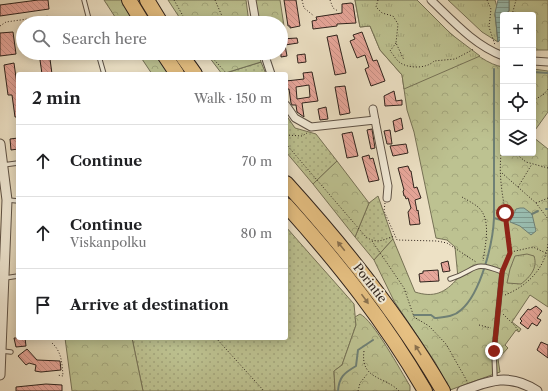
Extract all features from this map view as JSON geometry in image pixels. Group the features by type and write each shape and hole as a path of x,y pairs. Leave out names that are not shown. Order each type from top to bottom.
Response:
{"highway":[{"path":"129,0 139,16"},
{"path":"147,0 157,16"},
{"path":"168,60 176,72"},
{"path":"185,60 194,72"},
{"name":"Porintie","path":"288,185 366,276 417,347 441,387"},
{"name":"Porintie","path":"288,207 354,284 393,338 425,390"}],"street":[{"path":"252,0 255,16"},
{"path":"431,0 464,32 500,55"},
{"path":"266,60 270,72"},
{"path":"536,61 548,62"},
{"path":"288,108 295,118 311,127 375,120"},
{"path":"373,109 388,186 387,198"},
{"path":"0,144 7,200 0,375"},
{"path":"462,391 493,380 503,379 519,382 536,391"}],"lane":[{"path":"84,0 88,16"},
{"path":"100,60 103,72"},
{"path":"3,165 16,163"},
{"path":"7,200 16,200"},
{"path":"450,279 462,276 483,265 502,272 498,297 493,380"},
{"path":"4,278 16,276"},
{"path":"1,351 11,352"}],"path":[{"path":"174,0 183,16"},
{"path":"215,0 222,16"},
{"path":"302,0 304,8 314,16"},
{"path":"330,0 333,8 338,11"},
{"path":"378,0 376,7 382,13 393,16 398,24 396,43 390,51 398,62 404,65 421,68 431,64 434,61 455,59 471,52 475,48"},
{"path":"487,0 491,9 489,27 494,39 494,52"},
{"path":"513,12 516,0"},
{"path":"0,26 6,22 16,21"},
{"path":"396,43 404,60"},
{"path":"214,60 224,72"},
{"path":"536,99 544,94 548,89"},
{"path":"288,135 302,136 306,134 311,127"},
{"path":"288,146 328,194 372,241 404,288 414,317 429,326 446,344 469,384"},
{"path":"501,156 510,253 502,272"},
{"path":"519,156 522,160 548,168"},
{"path":"518,188 532,164"},
{"path":"501,172 536,203 548,219"},
{"path":"387,198 384,211 397,240 426,240 447,243 483,265 486,228 485,220 479,208 462,197"},
{"path":"536,203 548,198"},
{"path":"372,241 378,242 394,236"},
{"path":"498,297 515,291 527,283 536,273 546,253 548,244"},
{"path":"510,253 533,247 548,254"},
{"path":"497,311 515,326 519,332"},
{"path":"479,325 496,328"},
{"path":"218,340 264,391"},
{"path":"52,343 59,351 62,365 63,376 57,375"},
{"path":"364,351 363,358 368,372 399,391"},
{"path":"358,391 360,383 368,372"}],"green space":[{"path":"104,0 122,0 132,16 114,16"},
{"path":"168,0 246,0 248,16 178,16"},
{"path":"255,0 280,0 282,16 258,16"},
{"path":"355,0 417,0 469,49 481,58 500,66 500,156 536,156 536,139 548,149 548,307 530,295 512,322 521,329 519,332 516,330 505,345 508,348 498,359 500,372 450,390 435,362 394,301 374,260 393,239 415,292 422,294 439,293 444,291 458,278 455,247 447,240 436,238 414,132 407,110 402,75 380,50 370,26 360,27"},
{"path":"355,0 417,0 451,34 480,56 404,89 402,75 380,50 370,26 360,27"},
{"path":"448,0 495,0 497,7 495,14 498,42 482,32"},
{"path":"509,0 548,0 548,50 536,50 536,12 508,12 509,11"},
{"path":"143,60 161,60 169,72 151,72"},
{"path":"211,60 260,60 261,62 228,72 220,72"},
{"path":"261,62 265,72 229,72"},
{"path":"536,69 548,71 548,112 536,129"},
{"path":"288,118 295,128 316,134 337,161 313,184 288,154"},
{"path":"337,161 369,203 355,237 313,184"},
{"path":"378,196 393,239 374,260 355,237 369,203"},
{"path":"288,229 354,304 356,325 342,365 334,371 335,391 143,391 132,340 288,340"},
{"path":"527,254 534,256 535,260 534,268 530,275 521,284 507,283 515,256"},
{"path":"360,314 366,318 379,335 410,386 410,391 335,391 334,371 342,365 356,325 355,317"},
{"path":"65,340 132,340 143,391 72,391"}],"water":[{"path":"498,0 509,0 509,11 500,12 500,39 498,42 495,13"},
{"path":"524,208 532,214 536,231 531,235 520,226 510,222 516,209"}],"building":[{"path":"48,0 49,9 0,16 0,5"},
{"path":"284,0 296,0 300,26 290,28 290,26 288,26 288,16 286,16"},
{"path":"342,4 353,4 356,23 337,24 337,26 313,29 312,21 317,20 316,17 342,13"},
{"path":"13,32 16,54 0,56 0,33"},
{"path":"362,32 373,61 377,60 385,81 371,86 365,69 369,67 365,55 357,58 350,41 355,39 353,35"},
{"path":"337,35 346,73 335,75 327,37"},
{"path":"297,38 298,43 288,45 288,39"},
{"path":"305,54 306,62 298,63 297,55"},
{"path":"40,60 50,60 52,72 42,72"},
{"path":"14,63 16,78 16,117 12,95 8,95 4,65"},
{"path":"312,72 318,101 302,103 304,117 297,112 296,105 292,105 291,103 288,81 304,79 303,73","holes":["309,85 310,97 297,99 296,87"]},
{"path":"345,86 350,113 340,115 335,87"},
{"path":"394,91 396,101 402,100 402,105 385,106 384,96"},
{"path":"326,107 328,119 320,120 318,109"},
{"path":"401,118 403,129 395,132 393,121"},
{"path":"372,129 375,148 371,149 367,130"},
{"path":"390,130 392,144 387,144 384,131"},
{"path":"352,132 358,156 347,158 342,134"},
{"path":"16,138 16,149 11,150 10,139"},
{"path":"406,144 408,153 393,156 390,146"},
{"path":"369,155 370,159 373,158 379,180 369,182 362,157"},
{"path":"408,166 411,171 414,188 417,187 421,198 415,200 420,224 410,225 408,212 411,208 408,198 406,199 404,196 404,190 398,168"},
{"path":"448,261 450,271 443,272 441,263"},
{"path":"438,270 439,281 420,282 419,274 423,273 423,271"},
{"path":"536,306 542,311 537,318 541,320 537,326 532,323 528,329 520,323 522,321 520,319 528,309 530,310"},
{"path":"14,338 16,338 16,340 25,340 26,346 16,347"},
{"path":"541,342 548,345 548,358 537,350"},
{"path":"27,349 37,360 60,361 61,370 41,372 35,371 36,365 29,363 26,365 18,356"},
{"path":"46,384 62,385 62,391 16,391 16,387"}],"waterway":[{"path":"414,315 431,315 435,318 449,316 461,310 474,292 485,267 491,241 494,218 494,69"},
{"path":"536,72 548,73"},
{"path":"532,214 538,211"},
{"path":"494,218 501,220"},
{"path":"338,391 343,376 356,366 358,350 373,340"}],"route":[{"path":"494,351 498,297 502,272 510,253 510,239 505,213"}]}
